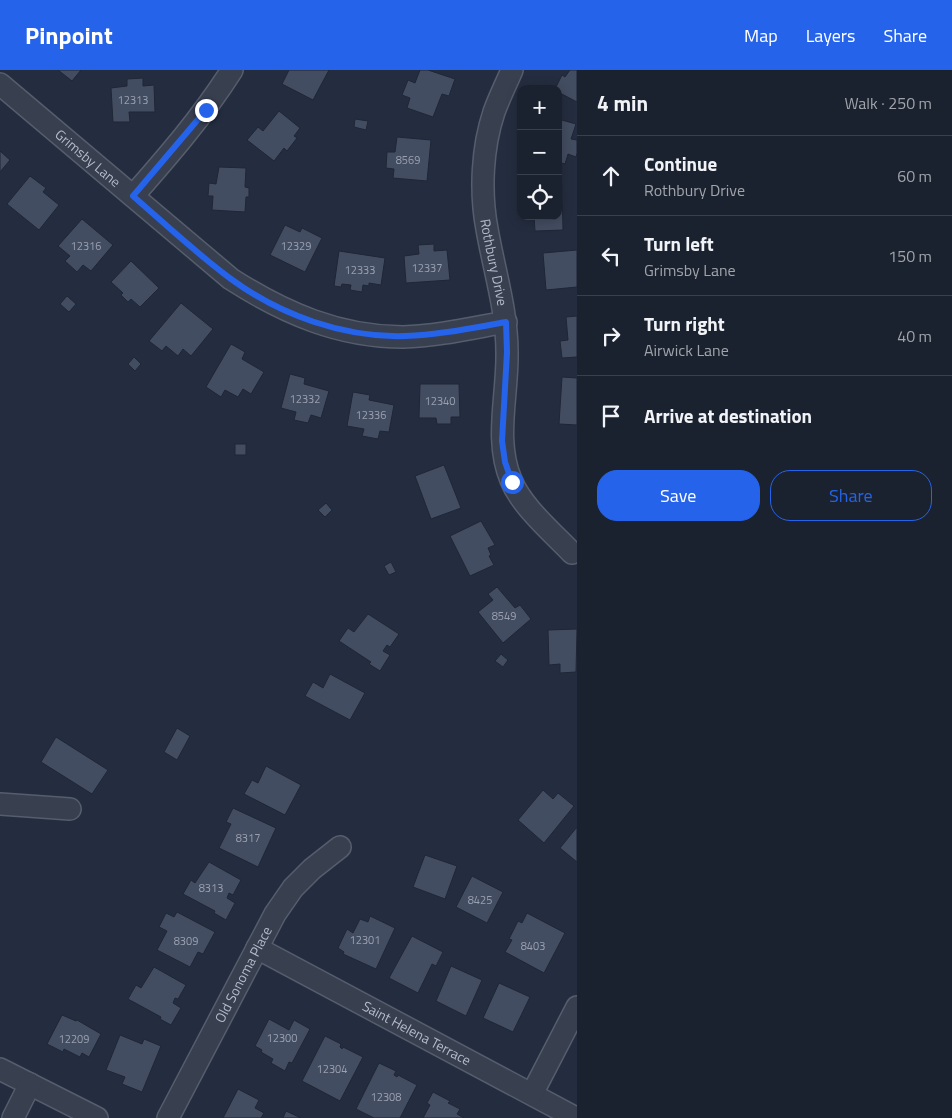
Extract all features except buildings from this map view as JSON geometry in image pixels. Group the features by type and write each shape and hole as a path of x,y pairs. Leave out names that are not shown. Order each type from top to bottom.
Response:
{"street":[{"path":"133,196 200,118 232,70"},
{"name":"Rothbury Drive","path":"512,70 494,111 485,158 483,192 486,226 506,322 507,352 502,441 505,462 512,482 522,500 572,552"},
{"name":"Grimsby Lane","path":"0,84 231,279 261,299 294,315 328,326 362,333 402,337 436,334 506,322"},
{"path":"0,804 70,809"},
{"name":"Old Sonoma Place","path":"168,1118 274,914 293,888 312,869 340,847"},
{"name":"Saint Helena Terrace","path":"257,948 576,1118"},
{"path":"532,1094 577,1007"},
{"path":"0,1069 98,1118"},
{"path":"13,1118 30,1084"}],"route":[{"path":"206,110 133,196 231,279 261,299 294,315 328,326 362,333 402,337 436,334 506,322 507,352 502,441 505,462 512,482"}]}
